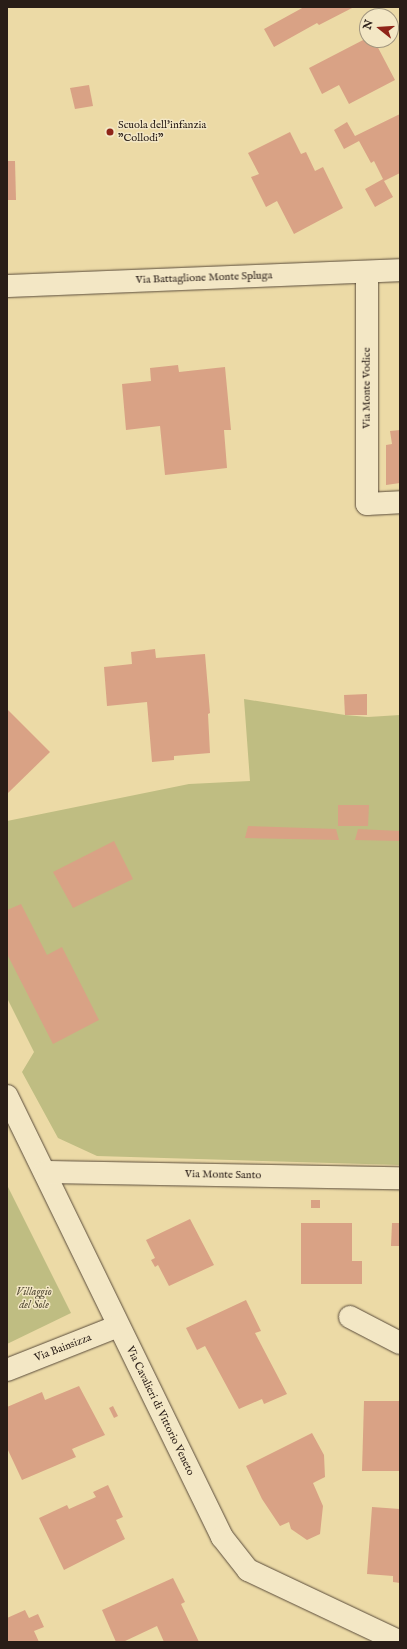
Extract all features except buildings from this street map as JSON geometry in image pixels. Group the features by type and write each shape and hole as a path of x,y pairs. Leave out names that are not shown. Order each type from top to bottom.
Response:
{"street":[{"name":"Via Battaglione Monte Spluga","path":"7,286 400,270"},
{"name":"Via Monte Vodice","path":"367,272 367,504 400,502"},
{"name":"Via Cavalieri di Vittorio Veneto","path":"7,1096 46,1172 118,1326 222,1537 248,1570 400,1642"},
{"name":"Via Monte Santo","path":"46,1172 400,1178"},
{"path":"350,1317 400,1343"},
{"name":"Via Bainsizza","path":"7,1370 118,1326"}],"green space":[{"path":"244,699 345,715 368,717 400,715 400,1165 97,1156 58,1138 22,1072 34,1052 7,998 7,821 189,784 250,781"},
{"name":"Villaggio del Sole","path":"7,1185 71,1313 7,1344"}],"place":[{"name":"Scuola dell'infanzia \"Collodi\"","path":"110,132"}]}
